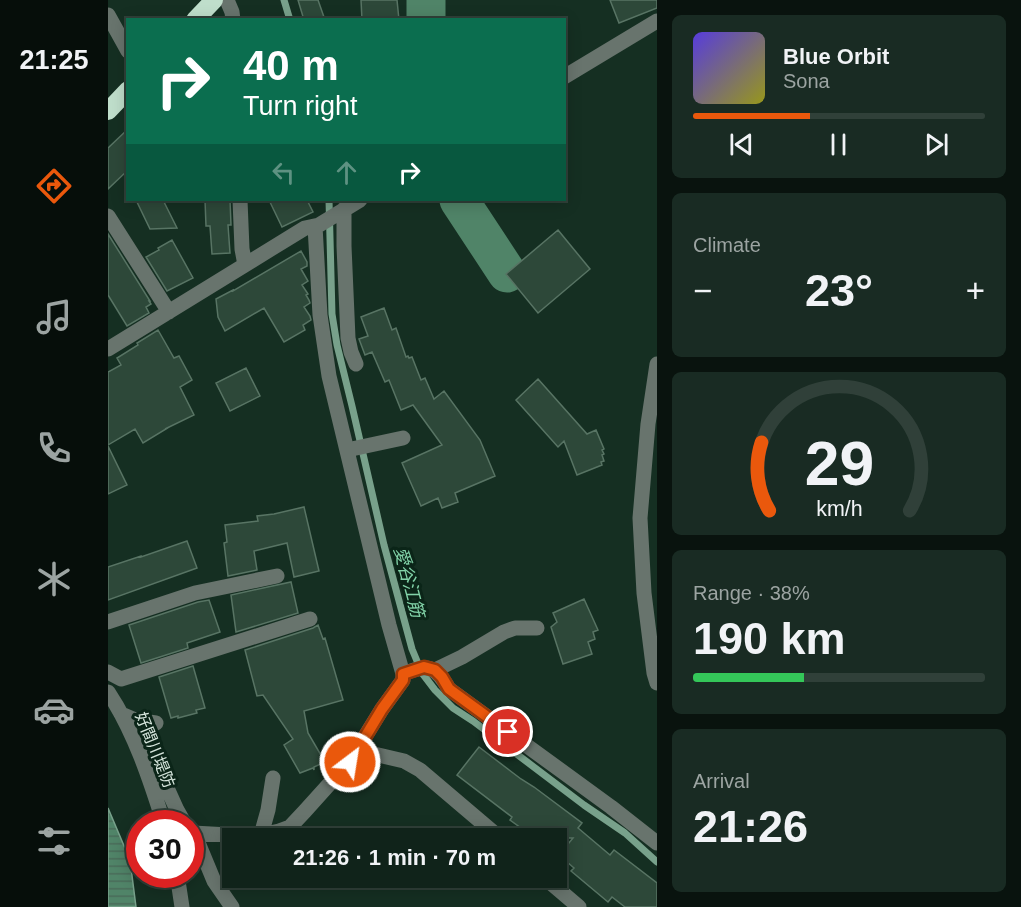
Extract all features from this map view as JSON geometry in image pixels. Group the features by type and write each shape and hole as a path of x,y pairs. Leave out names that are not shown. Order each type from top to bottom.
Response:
{"highway":[{"path":"197,18 214,0"},
{"path":"108,111 126,92"}],"street":[{"path":"227,0 233,18"},
{"path":"108,15 126,47"},
{"path":"566,76 657,21"},
{"path":"240,201 245,265"},
{"path":"108,349 305,228 317,225 358,201"},
{"path":"344,209 348,338 357,364"},
{"path":"108,216 169,312"},
{"path":"286,828 297,820 350,762 382,709 403,680 329,376 320,315 317,225"},
{"path":"657,364 648,424 640,518 644,593 657,683"},
{"path":"347,450 403,438"},
{"path":"108,622 195,593 278,576"},
{"path":"108,672 121,679 310,619"},
{"path":"435,670 515,627 537,628"},
{"path":"403,674 424,667 435,670 449,689 656,842"},
{"name":"好間川堤防","path":"108,692 136,747 160,810"},
{"path":"121,714 135,720 156,723"},
{"path":"136,747 152,762 163,779 177,810"},
{"path":"357,750 404,761 420,770 488,828"},
{"path":"263,828 273,778"},
{"path":"204,831 222,833"},
{"path":"204,857 214,881 232,907"},
{"path":"179,888 182,907"},
{"path":"557,888 579,907"}],"shaded area":[{"path":"108,808 126,851 126,888 134,888 136,907 108,907"}],"building":[{"path":"298,0 318,0 324,18 303,18"},
{"path":"361,0 397,0 399,18 362,18"},
{"path":"610,0 657,0 657,8 619,23"},
{"path":"126,131 126,172 108,189 108,148"},
{"path":"136,201 164,201 177,228 150,229"},
{"path":"205,201 230,201 231,225 228,225 230,253 212,254 210,226 206,226"},
{"path":"269,201 308,201 313,212 282,227"},
{"path":"558,230 590,269 538,313 506,274"},
{"path":"108,234 151,304 146,307 149,313 127,326 108,295"},
{"path":"172,240 193,278 167,291 146,257"},
{"path":"301,251 307,266 301,269 308,281 302,285 308,294 306,295 310,303 304,307 311,320 303,325 305,330 284,342 264,308 225,331 218,317 216,299"},
{"path":"384,308 392,330 396,328 406,357 412,357 421,380 425,378 434,399 444,391 480,440 495,476 455,493 458,502 442,508 438,498 421,506 402,463 442,445 413,405 401,410 389,380 385,382 372,352 365,355 359,339 368,336 361,317"},
{"path":"158,330 174,358 179,356 192,380 180,387 194,415 143,443 135,429 108,445 108,372 121,365 117,358"},
{"path":"246,368 260,396 230,411 216,383"},
{"path":"538,379 587,434 596,430 604,449 602,450 604,461 601,462 602,465 577,475 564,441 558,447 516,400"},
{"path":"108,446 127,485 108,494"},
{"path":"304,507 319,571 294,577 287,543 254,551 257,570 228,576 224,543 227,542 225,525 258,521 257,516"},
{"path":"187,541 197,568 108,600 108,567"},
{"path":"291,582 298,613 236,632 231,595"},
{"path":"584,599 598,630 593,632 595,639 588,642 592,654 563,664 551,627 557,622 553,613"},
{"path":"209,600 220,632 187,643 188,648 141,663 129,625"},
{"path":"318,625 323,639 325,638 343,700 304,711 308,733 325,762 314,767 314,770 313,768 300,773 284,745 293,739 263,695 257,696 245,650"},
{"path":"193,666 205,708 196,710 197,713 171,718 159,677"},
{"path":"479,747 582,823 578,828 610,855 614,850 657,883 657,907 625,907 612,897 608,902 571,871 574,868 567,862 567,845 573,838 567,838 567,828 521,828 510,820 512,817 457,775"}],"waterway":[{"name":"愛谷江筋","path":"284,0 289,18"},
{"path":"426,0 426,18"},
{"name":"愛谷江筋","path":"329,201 332,314 337,345 384,545 412,649 422,673 453,708 625,833 657,862"},
{"path":"460,201 507,273"}],"route":[{"path":"350,762 382,709 403,680 403,674 424,667 435,670 449,689 508,732"}]}
